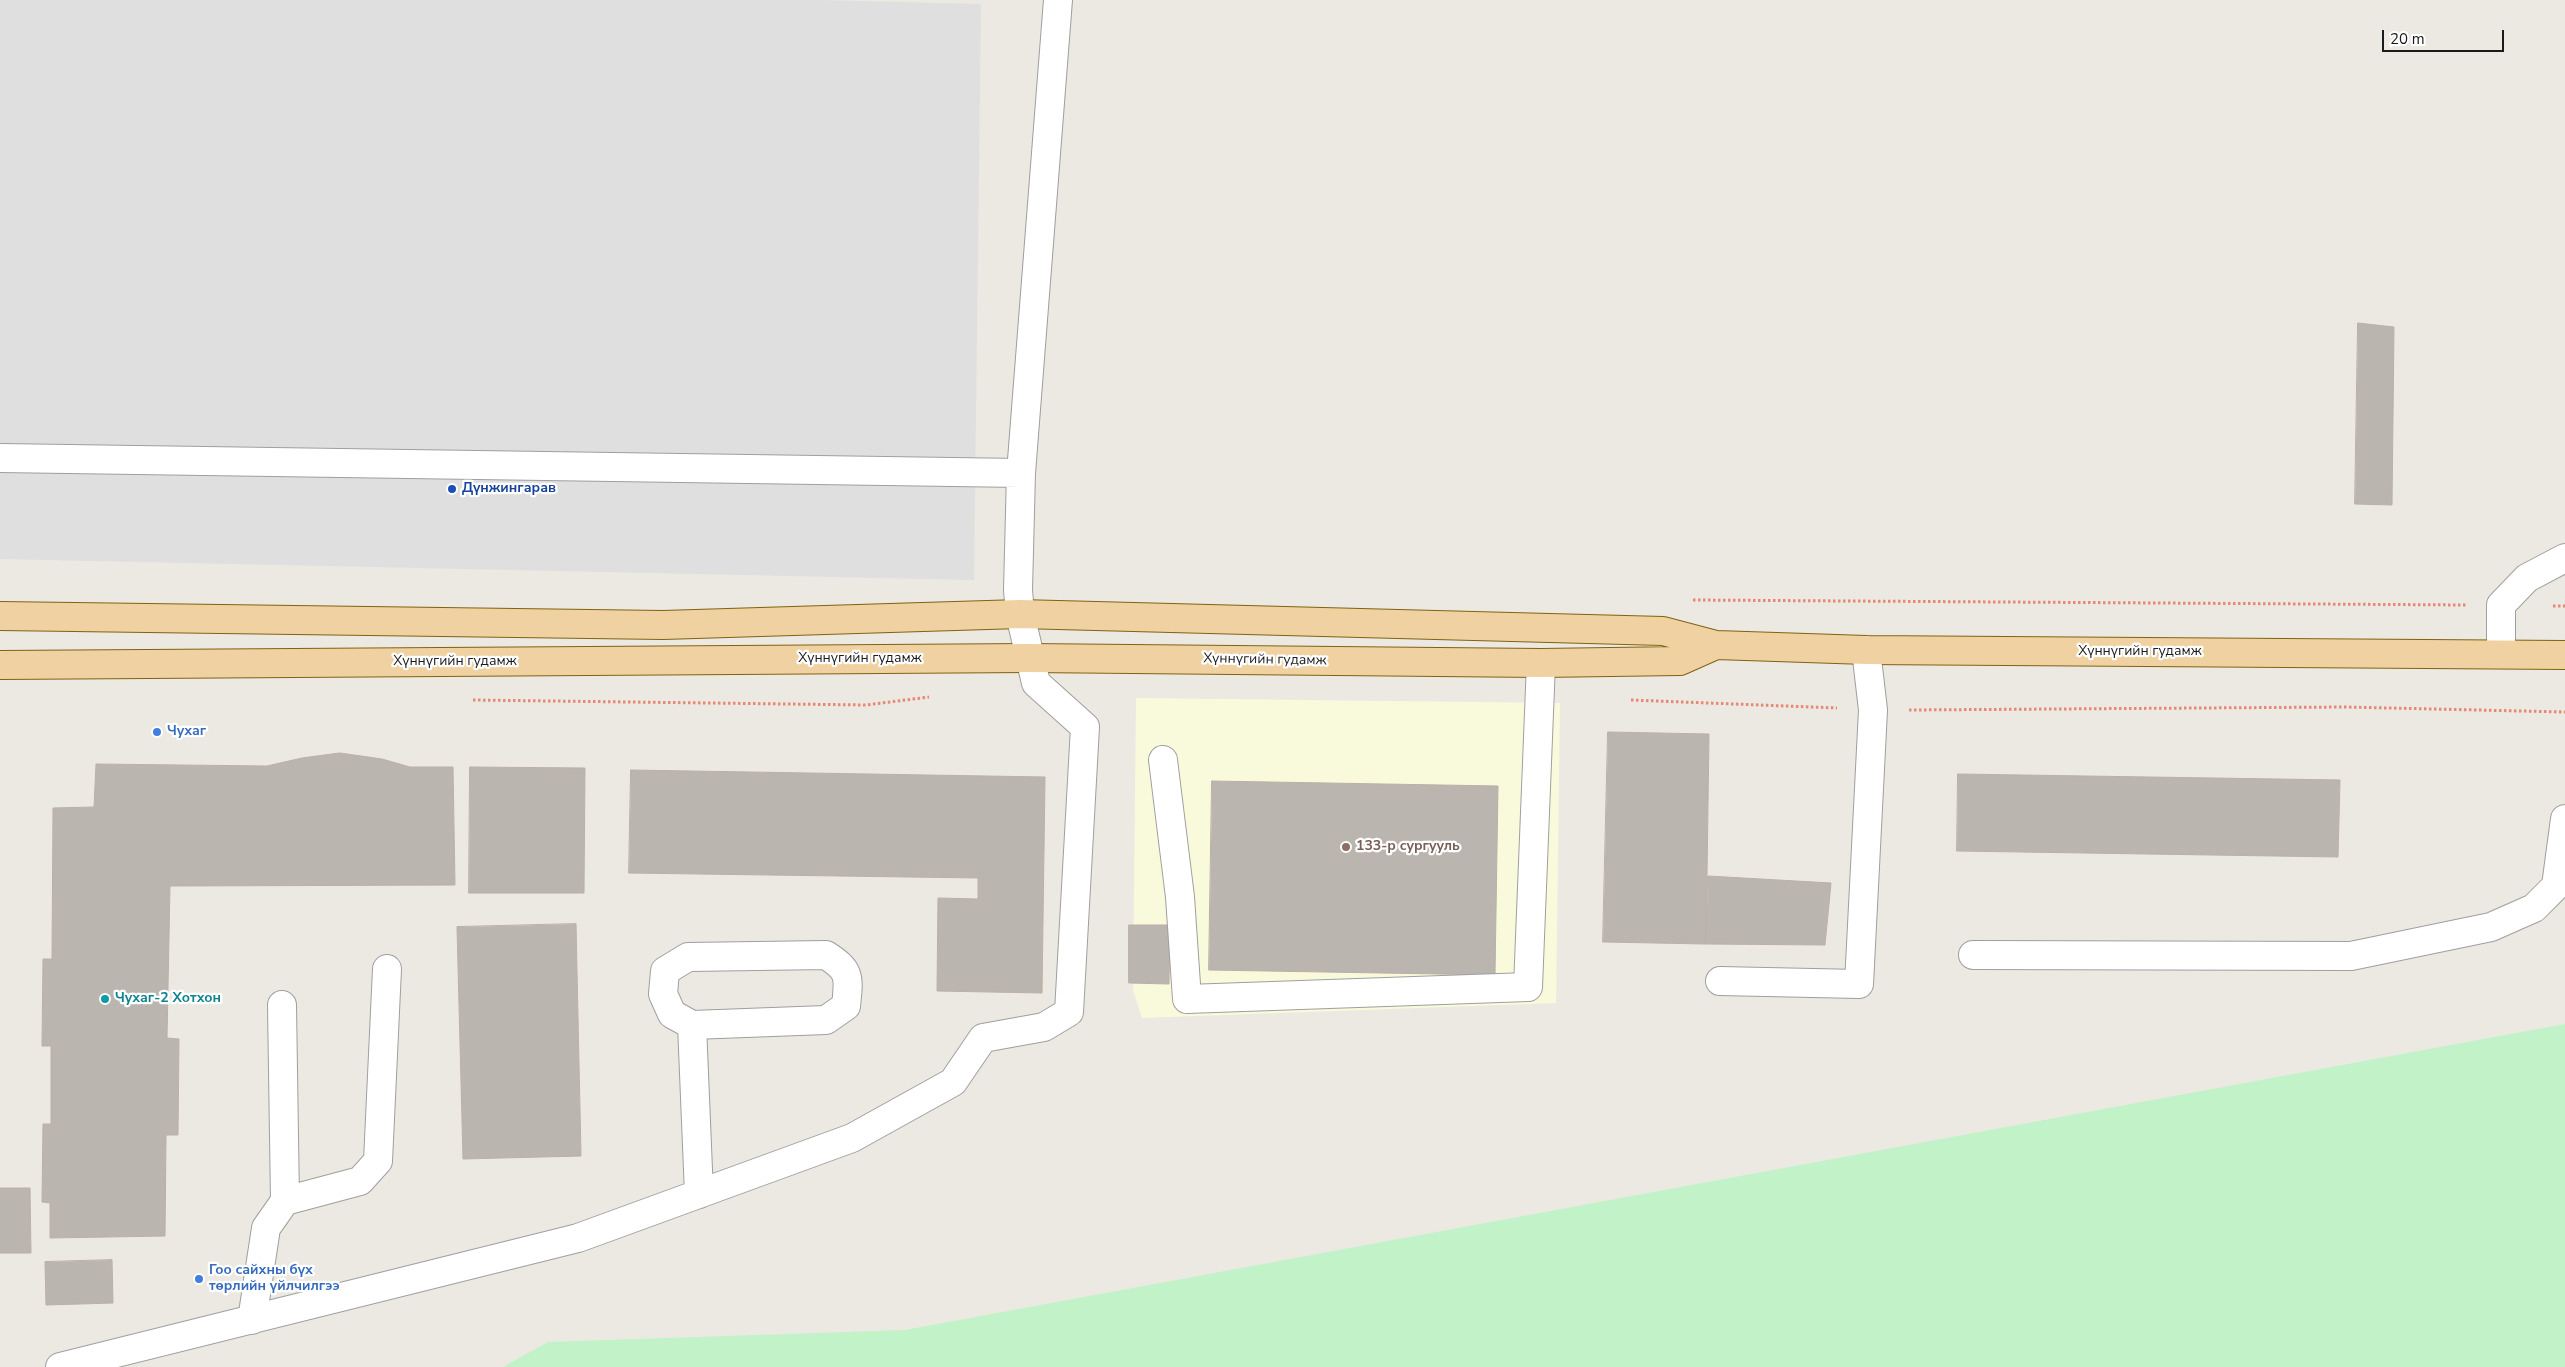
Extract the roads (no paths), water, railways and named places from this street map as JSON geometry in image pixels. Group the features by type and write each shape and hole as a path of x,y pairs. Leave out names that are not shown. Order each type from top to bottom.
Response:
{"main road":[{"name":"Хүннүгийн гудамж","path":"0,616 663,625 1020,614 1663,631 1716,646 1866,650 2565,655"},
{"name":"Хүннүгийн гудамж","path":"0,665 1029,658 1541,663 1680,661 1716,646"}],"street":[{"path":"60,1367 578,1238 852,1138 954,1082 983,1038 1044,1027 1069,1012 1086,727 1036,683 1020,614 1021,473 1058,0"},
{"path":"0,458 1021,473"},
{"path":"2501,654 2501,605 2527,578 2565,558"},
{"path":"1720,981 1859,984 1873,710 1866,650"},
{"path":"1163,760 1180,897 1187,999 1528,986 1541,663"},
{"path":"1973,955 2351,956 2492,927 2534,908 2556,886 2565,819"},
{"path":"826,955 842,966 848,982 846,1006 826,1020 692,1024 672,1014 663,994 665,971 688,957 826,955"},
{"path":"285,1201 360,1181 378,1161 387,969"},
{"path":"252,1320 266,1228 285,1201 282,1005"},
{"path":"692,1024 699,1194"}],"place":[{"name":"Дүнжингарав","path":"452,489"},
{"name":"Чухаг","path":"157,732"},
{"name":"133-р сургууль","path":"1346,847"},
{"name":"Чухаг-2 Хотхон","path":"105,999"},
{"name":"Гоо сайхны бүх төрлийн үйлчилгээ","path":"199,1279"}]}
